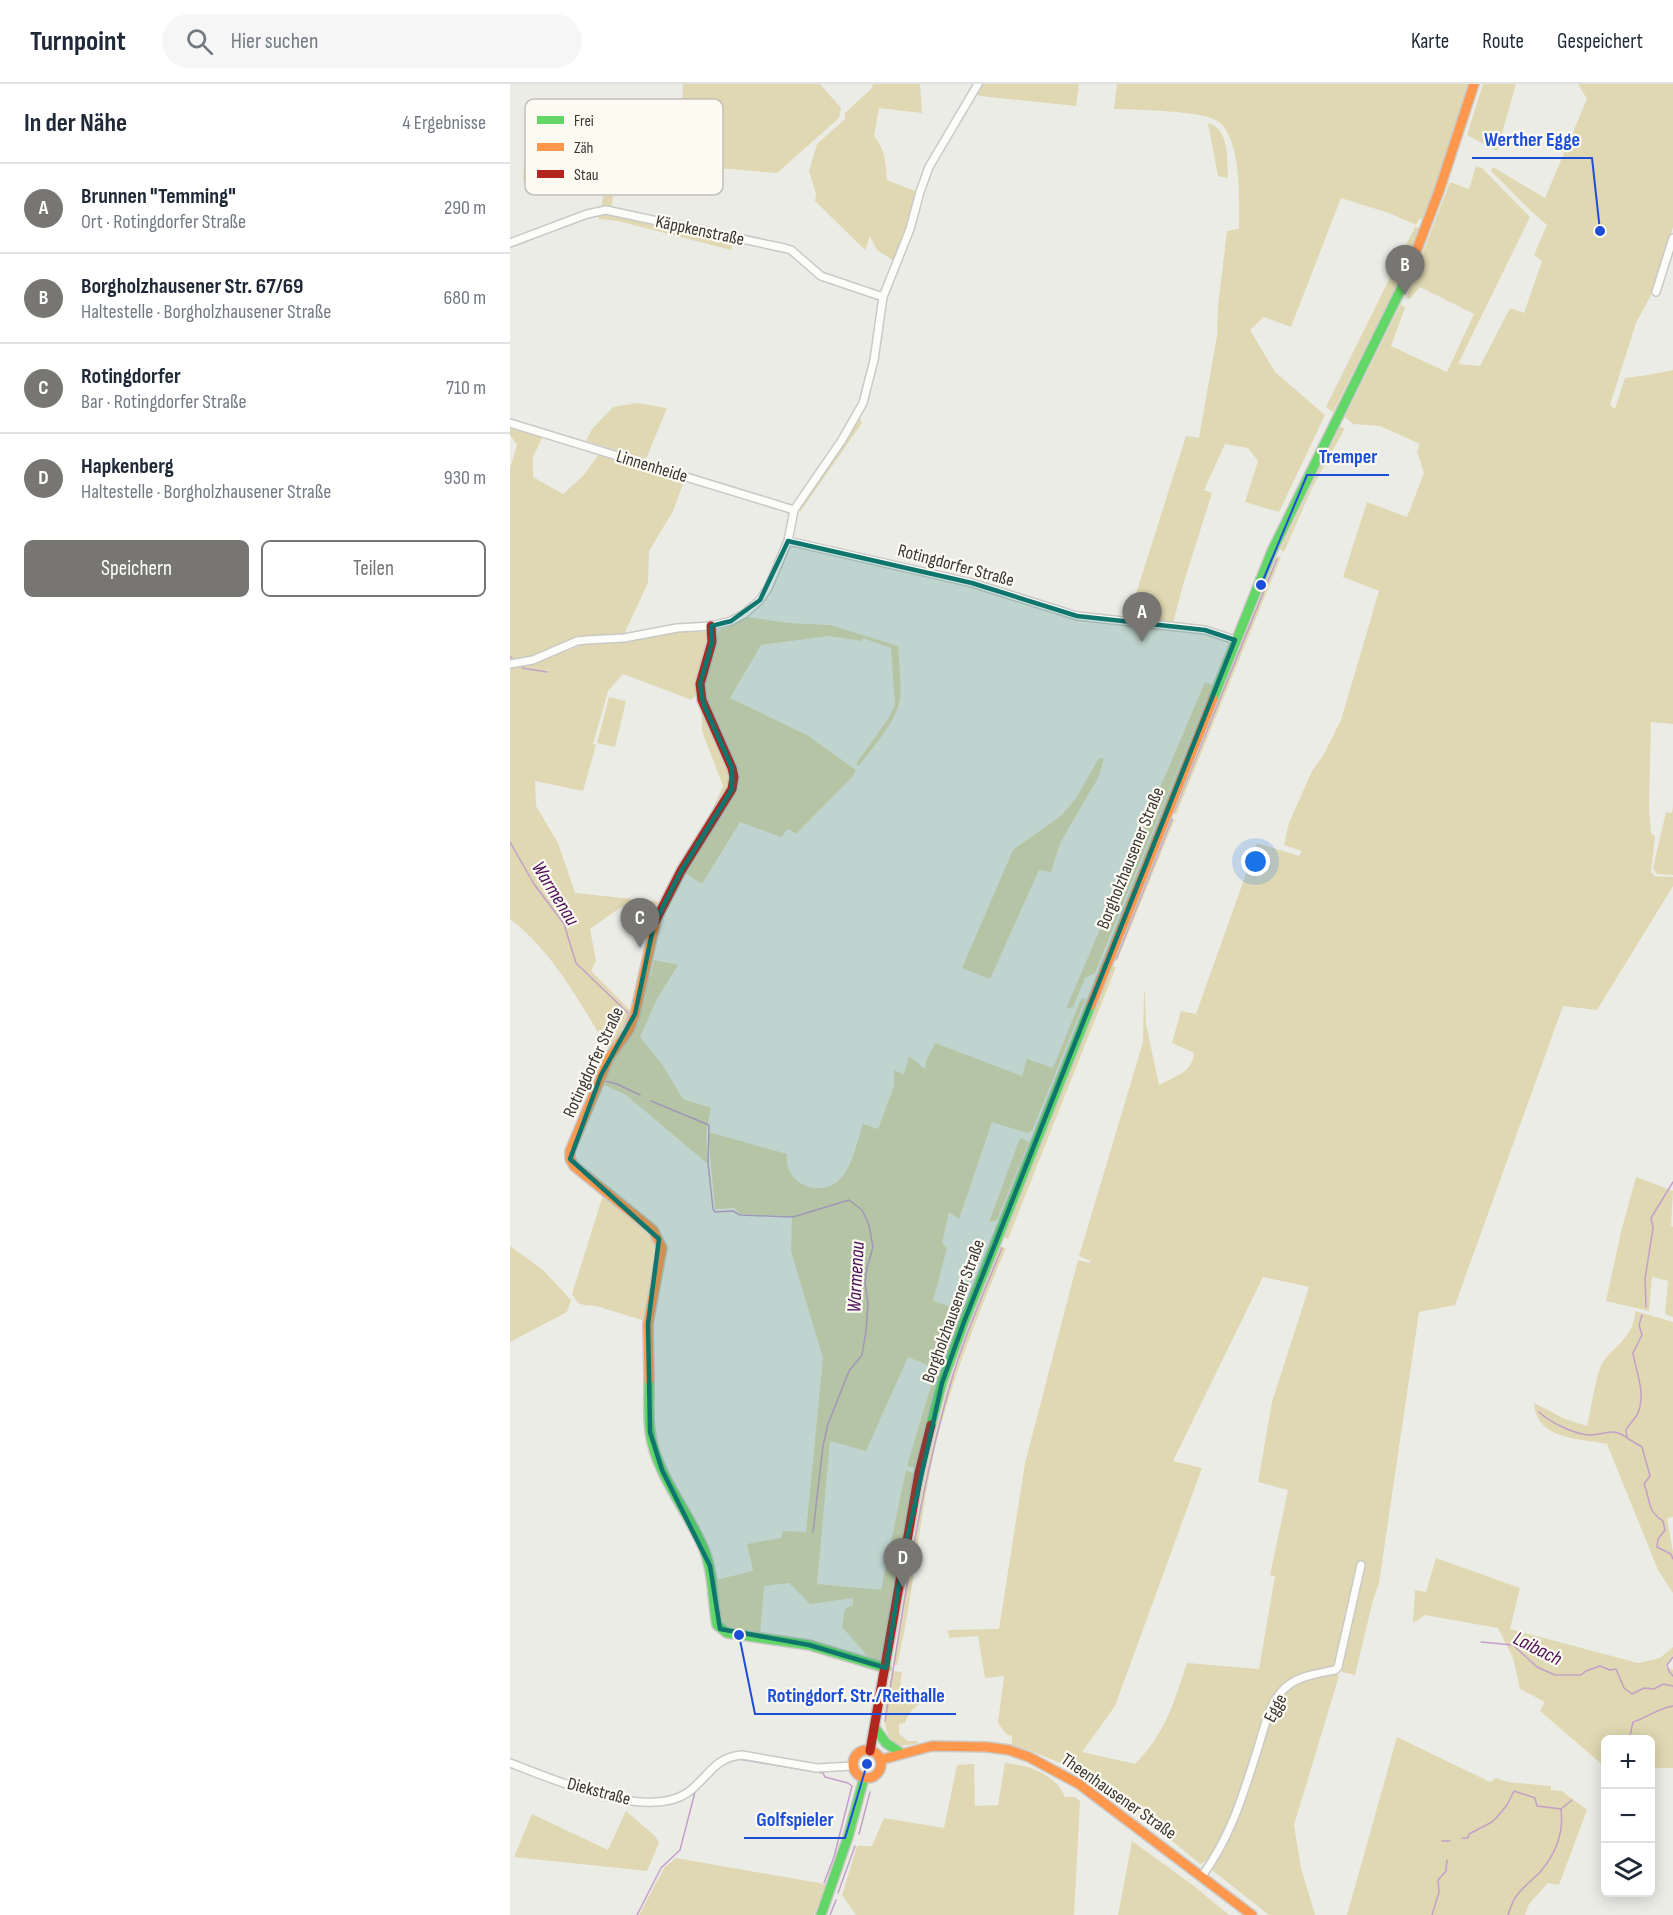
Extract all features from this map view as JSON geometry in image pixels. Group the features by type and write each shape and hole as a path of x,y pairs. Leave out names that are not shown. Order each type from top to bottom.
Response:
{"main road":[{"name":"Borgholzhausener Straße","path":"870,1751 920,1473 946,1373 964,1322 1235,640 1287,518 1375,345 1417,254 1445,179 1474,84"},
{"name":"Rotingdorfer Straße","path":"711,626 712,642 700,684 703,703 732,768 734,777 732,789 681,871 654,924 635,1014 629,1030 612,1053 601,1075 570,1151 570,1159 574,1166 653,1230 662,1248 648,1324 650,1432 662,1470 710,1566 716,1620 720,1629 727,1633 809,1645 886,1668"},
{"path":"875,1728 886,1743 901,1753"},
{"name":"Theenhausener Straße","path":"880,1760 932,1746 987,1747 1009,1750 1029,1757 1079,1784 1252,1915"},
{"path":"861,1751 874,1752 880,1760 877,1773 871,1777 864,1778 857,1774 853,1766 861,1751"},
{"path":"821,1915 849,1837 864,1778"}],"street":[{"path":"510,664 533,660 577,641 624,638 731,621 744,614 760,600 768,588 788,542 794,510 842,440 863,403 874,360 883,297 910,229 929,167 978,84"},
{"name":"Käppkenstraße","path":"510,243 587,214 606,210 791,250 821,276 883,297"},
{"path":"1656,292 1673,238"},
{"name":"Linnenheide","path":"510,423 794,510"},
{"name":"Rotingdorfer Straße","path":"788,542 972,584 1077,616 1205,630 1235,640"},
{"name":"Egge","path":"1202,1876 1229,1833 1280,1692 1299,1678 1335,1670 1338,1667 1361,1565"},
{"name":"Diekstraße","path":"510,1763 618,1800 657,1802 686,1794 719,1762 730,1756 742,1755 817,1767 853,1766"}],"highlighted area":[{"path":"788,541 972,583 1077,616 1205,630 1235,640 964,1322 942,1383 904,1553 886,1668 809,1645 720,1629 710,1566 662,1470 650,1432 648,1324 659,1239 570,1159 601,1075 635,1014 654,924 681,871 732,789 732,768 703,703 700,684 712,642 711,626 731,621 760,600"}],"shaded area":[{"path":"683,84 820,84 841,108 839,118 777,173 723,168 723,99 683,99"},
{"path":"873,84 920,84 922,113 879,108 874,136 883,151 887,180 917,192 907,228 894,261 877,250 870,236 865,250 815,201 816,194 809,171 817,144 845,119 845,113 872,88"},
{"path":"981,84 1079,84 1076,106 980,96 975,93"},
{"path":"1117,84 1469,84 1425,219 1419,219 1416,225 1389,213 1341,198 1291,327 1264,317 1250,330 1275,372 1325,415 1279,512 1245,502 1258,461 1248,448 1225,444 1204,490 1212,493 1173,623 1128,619 1186,436 1199,438 1217,336 1218,306 1227,231 1239,229 1238,172 1232,143 1219,122 1211,118 1185,113 1114,109"},
{"path":"1483,84 1516,84 1497,151 1467,135"},
{"path":"1578,84 1673,84 1673,227 1653,291 1636,323 1610,405 1615,409 1625,378 1673,370 1673,724 1651,722 1649,808 1651,833 1655,836 1651,871 1654,876 1673,877 1673,886 1597,1010 1563,1006 1455,1305 1419,1312 1379,1583 1355,1675 1342,1672 1341,1668 1336,1666 1295,1677 1287,1684 1263,1724 1238,1802 1220,1843 1210,1857 1200,1864 1107,1787 1072,1768 1012,1745 1012,1736 1006,1734 998,1723 1004,1676 985,1678 978,1636 949,1638 948,1630 999,1629 1025,1463 1078,1260 1090,1263 1091,1261 1079,1256 1143,1042 1144,993 1146,1024 1159,1085 1182,1073 1193,1060 1194,1053 1172,1043 1181,1011 1196,1014 1257,843 1299,856 1302,851 1284,845 1289,823 1312,771 1324,754 1341,720 1379,591 1343,577 1367,502 1407,517 1424,473 1417,451 1420,444 1380,426 1353,424 1345,417 1401,304 1405,308 1391,346 1447,372 1474,314 1420,287 1409,299 1406,297 1450,182 1469,189 1476,166 1482,168 1530,217 1458,364 1480,366 1510,308 1524,313 1542,261 1534,255 1547,225 1491,171 1493,167 1545,198 1587,99","holes":["1263,1277 1309,1287 1272,1402 1258,1482 1288,1490 1270,1575 1275,1576 1259,1669 1187,1663 1173,1705 1161,1729 1135,1764 1082,1752 1115,1706 1202,1468 1173,1461"]},
{"path":"1208,123 1215,126 1224,138 1228,178 1218,176"},
{"path":"525,154 525,180 523,180"},
{"path":"603,195 613,195 611,209 601,207"},
{"path":"598,214 733,241 731,250 618,221 599,219"},
{"path":"1415,227 1422,229 1402,275 1333,412 1326,407"},
{"path":"637,403 667,408 646,459 586,441 592,429 613,407"},
{"path":"859,417 862,423 800,512 800,508"},
{"path":"1340,427 1345,428 1312,488 1284,552 1280,549"},
{"path":"510,428 543,436 533,457 533,477 563,494 583,476 599,454 684,481 673,511 649,551 648,583 624,634 586,636 531,657 510,660 510,468 517,445 510,435"},
{"path":"1277,556 1281,557 1176,815 1172,812"},
{"path":"747,617 788,623 830,625 898,646 900,694 898,707 891,723 859,766 856,764 888,719 895,705 891,648 863,638 862,641 829,636 761,645 730,698 807,735 856,770 851,778 796,834 788,829 781,837 740,822 702,884 684,872 737,790 738,776 705,702 703,682 718,631"},
{"path":"678,632 706,632 705,667 692,700 623,674 608,691 583,791 535,781 536,806 558,843 575,893 662,902 659,910 621,907 590,929 596,961 591,971 633,1013 626,1029 610,1051 553,963 526,932 510,919 510,667 533,663 587,643 625,641"},
{"path":"1205,682 1212,685 1095,973 1085,978 1073,1007 1066,1009"},
{"path":"609,697 626,701 615,747 597,743"},
{"path":"701,704 730,768 730,789 712,818 709,817 723,786 702,731"},
{"path":"1099,758 1104,759 1098,778 1060,843 1051,872 1039,870 990,979 962,968 1013,850 1062,815 1076,798"},
{"path":"1673,806 1673,875 1657,874 1653,868 1666,812 1672,813"},
{"path":"1169,819 1175,819 1117,961 1113,959"},
{"path":"654,960 678,965 657,999 640,1037 661,1063 683,1099 711,1108 706,1134 708,1164 626,1095 602,1084 645,981 651,975"},
{"path":"1112,966 1116,967 1008,1239 1003,1237"},
{"path":"1086,998 1032,1131 1027,1133 992,1122 959,1219 949,1212 942,1243 947,1248 933,1301 962,1310 916,1468 907,1466 936,1369 908,1357 866,1451 830,1441 817,1584 881,1590 906,1470 915,1474 880,1662 873,1661 873,1653 872,1661 842,1627 845,1609 853,1605 853,1598 810,1604 789,1583 764,1586 760,1635 728,1631 720,1623 716,1580 753,1571 747,1544 781,1538 783,1531 806,1532 823,1358 791,1251 792,1216 741,1214 734,1208 715,1209 708,1132 787,1154 787,1165 797,1181 805,1186 824,1188 834,1184 846,1172 863,1124 878,1129 894,1086 894,1070 904,1075 909,1056 925,1069 926,1061 935,1043 1022,1076 1027,1059 1053,1068 1081,999"},
{"path":"1020,1138 1029,1142 997,1220 989,1222"},
{"path":"1636,1177 1673,1191 1671,1225 1673,1227 1673,1317 1665,1314 1668,1281 1652,1277 1649,1311 1606,1301"},
{"path":"603,1195 650,1231 658,1247 645,1321 578,1303 572,1294"},
{"path":"510,1246 543,1270 571,1300 567,1312 510,1342"},
{"path":"999,1246 1006,1248 962,1360 935,1447 902,1642 897,1665 893,1665 925,1475 948,1386"},
{"path":"1635,1311 1673,1322 1673,1517 1667,1518 1673,1552 1673,1593 1658,1570 1607,1444 1572,1438 1551,1431 1542,1424 1534,1403 1565,1419 1587,1426 1601,1366 1631,1329"},
{"path":"1436,1558 1520,1588 1510,1629 1638,1663 1660,1658 1673,1647 1673,1655 1666,1667 1673,1670 1673,1768 1655,1768 1655,1735 1601,1735 1601,1764 1540,1711 1545,1702 1520,1689 1513,1658 1498,1628 1425,1615 1413,1623 1415,1590 1426,1592"},
{"path":"892,1671 902,1672 900,1689 934,1693 915,1707 905,1723 899,1724 899,1734 908,1741 918,1741 916,1744 899,1746 890,1742 885,1715 886,1697"},
{"path":"1333,1673 1339,1676 1294,1825 1301,1868 1315,1915 1269,1915 1212,1870 1232,1833 1275,1706 1287,1691 1300,1682"},
{"path":"1397,1737 1490,1782 1496,1778 1508,1782 1551,1786 1551,1790 1562,1791 1587,1810 1559,1885 1548,1883 1529,1904 1525,1915 1347,1915"},
{"path":"1005,1763 1040,1772 1055,1782 1065,1797 1075,1797 1080,1801 1074,1915 856,1915 842,1895 857,1846 872,1846 884,1818 944,1828 957,1765 974,1764 975,1806 998,1805"},
{"path":"626,1811 655,1836 659,1843 647,1871 514,1857 532,1814 608,1850"},
{"path":"1132,1841 1194,1886 1229,1915 1118,1915"},
{"path":"676,1858 826,1885 814,1915 639,1915 664,1868"}],"waterway":[{"path":"1174,812 1277,559"},
{"path":"522,668 547,672"},
{"path":"1116,959 1172,819"},
{"name":"Warmenau","path":"510,842 534,884 564,924 576,963 629,1014 623,1030 615,1041"},
{"name":"Warmenau","path":"605,1081 640,1095"},
{"name":"Warmenau","path":"651,1101 709,1125 708,1163 715,1212 733,1211 740,1215 793,1217 849,1200 862,1210 869,1225 873,1247 865,1283 868,1304 862,1355 849,1371 828,1424 823,1446 813,1532"},
{"name":"Laibach","path":"1646,1307 1645,1279 1653,1228 1651,1218 1673,1182"},
{"path":"885,1721 912,1554 938,1430 960,1353 1002,1248"},
{"name":"Laibach","path":"1642,1315 1639,1325 1642,1335 1633,1353 1641,1399 1637,1415 1626,1430 1627,1438 1642,1447 1650,1476 1644,1484 1651,1509 1663,1521 1665,1530 1658,1539 1657,1547 1671,1554 1673,1559"},
{"name":"Laibach","path":"1539,1412 1556,1424 1578,1433 1590,1435 1616,1432 1626,1437"},
{"name":"Laibach","path":"1481,1642 1513,1645 1537,1667 1555,1675 1581,1675 1600,1666 1610,1670 1616,1669 1624,1688 1632,1694 1644,1688 1654,1689 1663,1684 1673,1686"},
{"name":"Laibach","path":"1673,1657 1667,1665 1673,1676"},
{"name":"Laibach","path":"1630,1735 1633,1722 1673,1706"},
{"path":"738,1759 823,1773 825,1777 852,1786 834,1857 824,1883"},
{"name":"Laibach","path":"1462,1838 1468,1838 1469,1834 1492,1822 1507,1805 1514,1791 1535,1798 1537,1806 1561,1809 1572,1800"},
{"path":"637,1915 661,1868 680,1850 695,1792"},
{"path":"859,1834 870,1792"},
{"path":"1508,1915 1518,1894 1541,1871 1555,1850 1560,1835 1561,1810"},
{"name":"Laibach","path":"1442,1841 1450,1841"},
{"path":"838,1893 855,1846"},
{"name":"Laibach","path":"1432,1915 1439,1892 1438,1880 1446,1871 1447,1860"},
{"path":"830,1915 836,1900"}],"traffic: fast":[{"path":"1213,699 1272,551 1405,281"},
{"path":"931,1425 942,1383 964,1322 1091,1005"},
{"path":"649,1380 649,1425 653,1447 666,1478 705,1552 710,1570 717,1625 727,1633 809,1645 886,1668"},
{"path":"875,1728 886,1743 901,1753"},
{"path":"821,1915 848,1837 864,1778"}],"traffic: slow":[{"path":"1405,281 1439,191 1474,84"},
{"path":"1091,1005 1213,699"},
{"path":"649,1380 648,1324 662,1248 653,1230 574,1166 570,1159 570,1151 609,1058 629,1030 635,1014 656,920"},
{"path":"880,1760 932,1746 987,1747 1009,1750 1029,1757 1079,1784 1252,1915"},
{"path":"867,1750 877,1754 881,1764 877,1774 867,1778 857,1774 853,1764 857,1754 867,1750"}],"traffic: jam":[{"path":"656,920 681,871 732,789 734,777 732,768 702,700 700,684 712,642 711,626"},
{"path":"870,1751 919,1473 931,1425"}],"place":[{"name":"Werther Egge","path":"1600,231"},
{"name":"Borgholzhausener Str. 67/69","path":"1405,295"},
{"name":"Tremper","path":"1261,585"},
{"name":"Brunnen \"Temming\"","path":"1142,642"},
{"name":"Rotingdorfer","path":"640,948"},
{"name":"Hapkenberg","path":"903,1588"},
{"name":"Rotingdorf. Str./Reithalle","path":"739,1635"},
{"name":"Golfspieler","path":"867,1764"}]}
